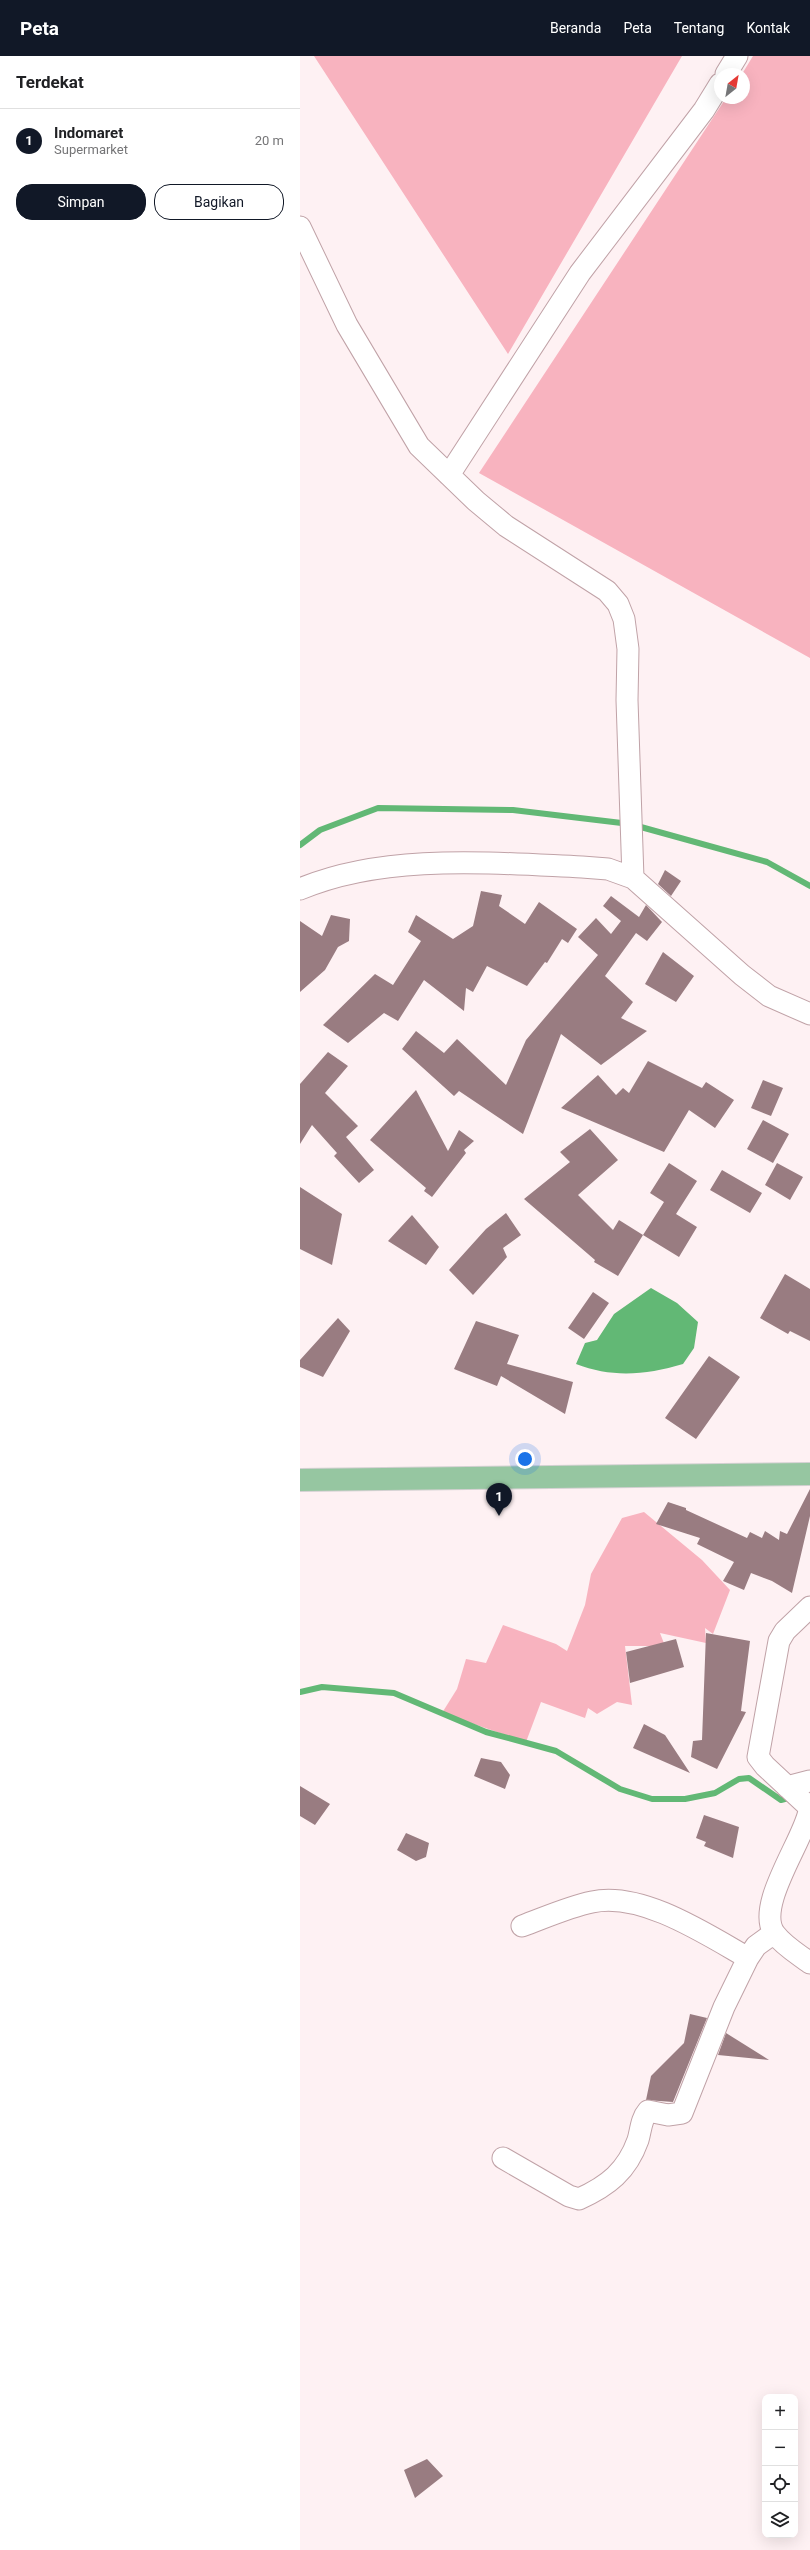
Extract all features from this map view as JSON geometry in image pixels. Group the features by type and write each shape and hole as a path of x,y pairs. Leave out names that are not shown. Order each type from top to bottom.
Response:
{"main road":[{"path":"300,1480 810,1474"}],"street":[{"path":"730,68 738,56"},
{"path":"449,475 580,273 704,110 714,94"},
{"path":"300,227 347,325 405,426 419,446 476,501 506,526 606,591 618,604 624,619 628,649 627,700 632,793 633,878"},
{"path":"300,890 329,877 393,865 582,866 608,869 633,878 763,992 786,1005 810,1014"},
{"path":"810,1607 785,1631 779,1641 758,1757 796,1794 808,1818 769,1911 774,1933 792,1950 810,1963"},
{"path":"796,1794 810,1781"},
{"path":"522,1926 592,1902 635,1903 674,1918 748,1958"},
{"path":"503,2158 570,2196 579,2199 612,2181 629,2158 638,2140 644,2115 648,2111 668,2115 682,2113 724,2007 748,1958 756,1946 774,1933"}],"shaded area":[{"path":"314,56 682,56 508,354"},
{"path":"753,56 810,56 810,658 479,473 722,104 750,104 750,68 746,68"},
{"path":"651,1288 677,1303 698,1322 694,1348 683,1364 642,1373 616,1373 576,1364 585,1343 597,1340 614,1314"},
{"path":"644,1512 702,1560 730,1590 713,1634 705,1628 706,1643 660,1633 672,1664 649,1646 625,1646 632,1705 617,1702 597,1714 588,1708 585,1718 541,1702 526,1742 442,1713 457,1689 466,1659 486,1663 503,1625 556,1644 567,1651 585,1605 591,1574 622,1518"}],"building":[{"path":"665,870 681,881 671,896 658,884"},
{"path":"481,891 502,895 499,906 525,924 539,902 577,929 568,943 562,939 547,963 545,962 527,986 487,966 473,992 466,988 464,1011 424,980 398,1021 384,1013 348,1043 323,1025 375,974 393,985 421,941 408,932 416,915 453,939 473,926"},
{"path":"611,896 639,917 646,905 662,922 647,941 636,933 605,976 633,1002 621,1018 647,1031 601,1065 561,1034 523,1134 459,1091 454,1096 402,1049 416,1031 444,1053 457,1039 506,1085 526,1040 598,955 578,937 596,918 611,934 621,921 603,906"},
{"path":"331,915 350,919 349,941 338,947 325,970 300,992 300,921 322,936"},
{"path":"663,952 694,976 676,1002 645,984"},
{"path":"328,1052 348,1066 325,1093 358,1126 346,1137 374,1170 359,1183 334,1156 337,1153 312,1125 300,1144 300,1084"},
{"path":"648,1061 702,1088 706,1082 734,1100 715,1128 689,1110 664,1152 561,1108 598,1075 616,1095 623,1088 629,1093"},
{"path":"763,1080 783,1088 771,1116 751,1108"},
{"path":"416,1090 448,1151 459,1130 474,1141 464,1150 466,1153 432,1197 424,1191 426,1188 370,1140"},
{"path":"763,1120 789,1134 773,1163 747,1149"},
{"path":"590,1129 618,1160 578,1195 613,1230 619,1220 643,1235 618,1276 594,1262 595,1260 524,1199 570,1162 560,1152"},
{"path":"669,1163 697,1181 676,1214 697,1227 679,1257 643,1235 664,1202 650,1193"},
{"path":"777,1163 803,1177 790,1200 765,1185"},
{"path":"722,1170 762,1193 750,1213 710,1190"},
{"path":"300,1187 342,1214 332,1265 300,1249"},
{"path":"506,1213 521,1235 503,1248 507,1257 473,1295 449,1270 486,1229"},
{"path":"412,1215 439,1247 426,1265 388,1241"},
{"path":"785,1274 810,1289 810,1341 790,1331 788,1334 760,1318"},
{"path":"593,1292 609,1303 584,1339 568,1328"},
{"path":"338,1318 350,1331 323,1377 300,1367 300,1360"},
{"path":"476,1321 519,1335 507,1364 573,1382 565,1414 501,1376 497,1386 454,1369"},
{"path":"709,1356 740,1377 696,1439 665,1418"},
{"path":"810,1489 810,1516 792,1593 772,1581 751,1573 744,1590 723,1581 734,1562 697,1544 700,1538 656,1524 668,1502 686,1508 686,1510 747,1538 750,1532 762,1538 765,1531 779,1540 780,1531 787,1534"},
{"path":"706,1633 750,1641 741,1711 746,1712 717,1769 691,1757 693,1741 702,1740"},
{"path":"676,1639 684,1667 630,1683 626,1652"},
{"path":"644,1724 665,1735 690,1773 633,1748"},
{"path":"481,1758 501,1762 510,1775 505,1789 474,1776"},
{"path":"300,1786 330,1804 315,1825 300,1816"},
{"path":"704,1815 739,1827 733,1858 704,1846 706,1842 696,1838"},
{"path":"406,1833 429,1843 426,1857 416,1861 397,1850"},
{"path":"690,2014 707,2018 673,2102 646,2100 651,2076 684,2043"},
{"path":"726,2033 769,2060 718,2055"},
{"path":"427,2459 443,2476 415,2498 404,2470"}],"waterway":[{"path":"300,845 320,830 378,808 513,810 630,824 767,862 810,886"},
{"path":"300,1692 322,1687 394,1693 486,1732 556,1751 620,1789 652,1799 685,1799 715,1793 739,1779 749,1778 781,1800 792,1797"}],"place":[{"name":"Indomaret","path":"499,1516"}]}
